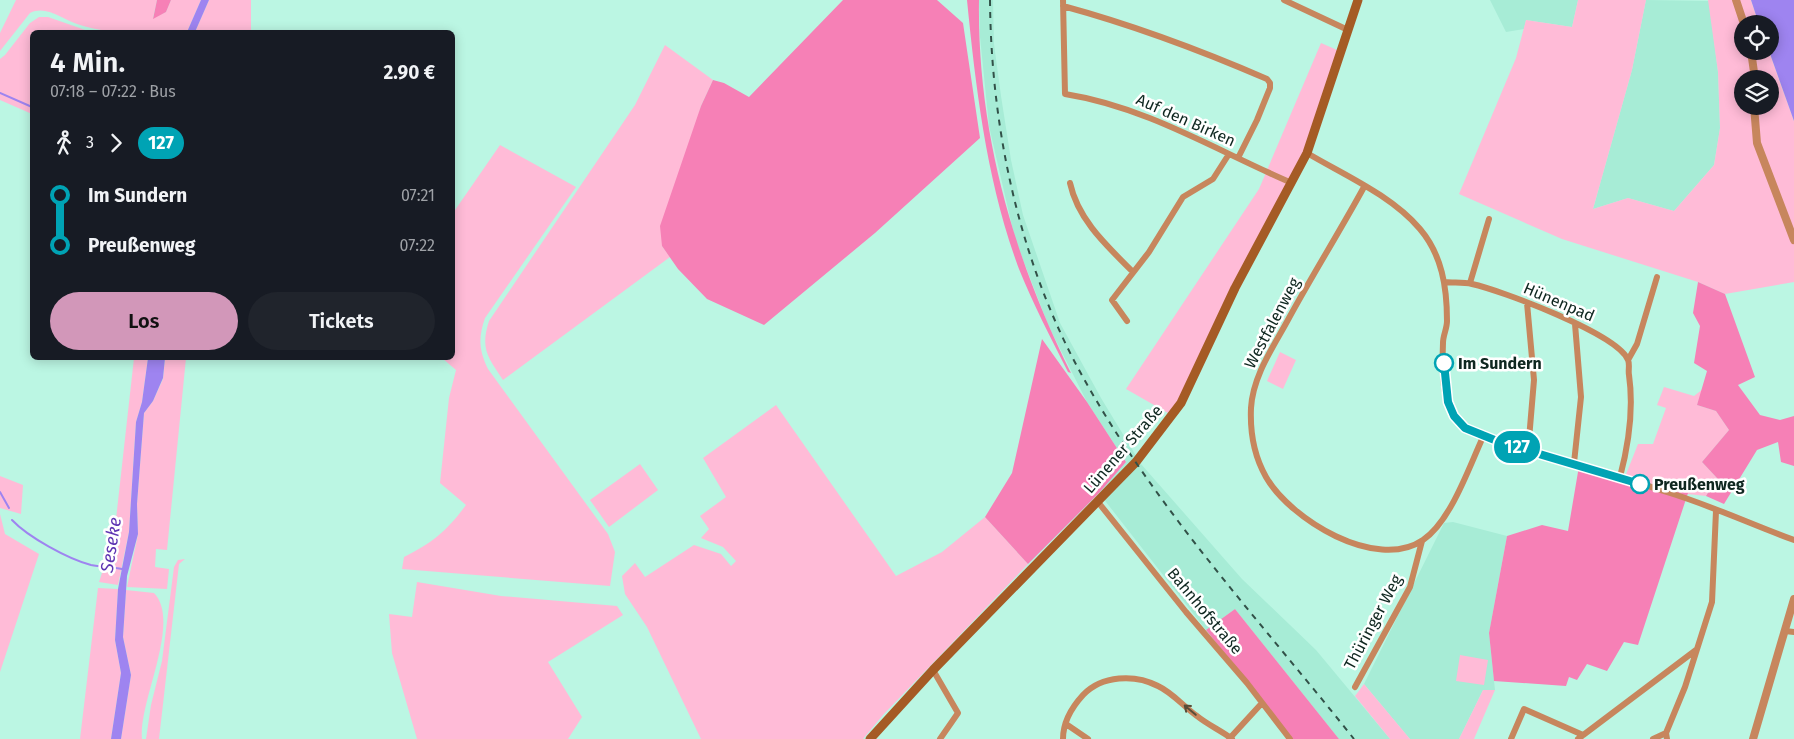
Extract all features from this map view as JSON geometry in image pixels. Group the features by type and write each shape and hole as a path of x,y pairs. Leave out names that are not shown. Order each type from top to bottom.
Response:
{"main road":[{"name":"Lünener Straße","path":"870,739 934,670 1098,502 1147,449 1182,403 1235,288 1307,153 1358,0"}],"street":[{"path":"1284,0 1348,30"},
{"path":"1736,0 1741,15"},
{"path":"1063,3 1191,46 1267,79 1270,83 1270,88 1238,158"},
{"name":"Auf den Birken","path":"1063,3 1065,94 1094,99 1128,109 1187,133 1292,183"},
{"path":"1755,115 1757,143 1794,240"},
{"path":"1307,153 1401,211 1420,229 1435,252 1445,282 1447,321 1443,344 1448,402 1465,428 1483,437 1574,463 1716,510 1794,540"},
{"path":"1128,321 1112,300 1149,252 1183,197 1195,188 1210,182 1229,154"},
{"path":"1070,183 1074,200 1082,215 1104,243 1133,272"},
{"name":"Westfalenweg","path":"1364,187 1261,369 1255,384 1251,406 1253,444 1266,478 1280,495 1311,523 1354,544 1372,550 1395,550 1422,540 1433,531 1445,515 1483,437"},
{"path":"1470,283 1489,219"},
{"path":"1620,478 1628,447 1631,414 1628,360 1637,344 1657,277"},
{"name":"Hünenpad","path":"1445,282 1470,283 1592,330 1614,344 1628,360"},
{"path":"1527,304 1534,380 1528,451"},
{"path":"1574,463 1581,397 1575,324"},
{"name":"Bahnhofstraße","path":"1098,502 1290,739"},
{"path":"1653,739 1666,736 1685,688 1712,602 1716,510"},
{"name":"Thüringer Weg","path":"1355,687 1410,587 1422,540"},
{"path":"1753,739 1794,599"},
{"path":"1784,631 1794,632"},
{"path":"1511,739 1524,709 1581,737 1696,650"},
{"path":"934,670 958,713 940,739"},
{"path":"1063,739 1066,724 1076,703 1086,692 1108,680 1133,678 1159,686 1219,732 1230,738 1262,703"},
{"path":"1066,724 1088,739"}],"shaded area":[{"path":"16,0 157,0 153,18 166,12 171,0 201,0 188,30 104,30 77,24 48,12 36,11 30,13 0,51 0,33"},
{"path":"157,0 171,0 166,12 153,19"},
{"path":"201,0 209,0 196,30 188,30"},
{"path":"209,0 251,0 251,30 196,30"},
{"path":"843,0 937,0 963,23 980,138 875,233 764,325 707,299 678,269 662,246 660,226 701,106 713,80 724,83 749,97"},
{"path":"967,0 979,0 980,49 984,97 1002,192 1032,284 1050,329 1071,373 1068,372 1024,282 1008,236 984,136"},
{"path":"979,0 993,0 994,44 1001,96 1011,160 1023,215 1060,323 1101,398 1141,464 1242,579 1316,650 1390,739 1339,739 1235,609 1206,630 1099,493 1126,462 1087,402 1049,327 1015,239 989,126 980,37"},
{"path":"1490,0 1578,0 1572,27 1526,20 1524,29 1506,32"},
{"path":"1578,0 1646,0 1632,70 1593,209 1628,198 1674,211 1714,165 1720,128 1718,72 1708,0 1751,0 1756,15 1734,15 1734,60 1772,60 1776,70 1734,70 1734,115 1779,115 1779,79 1794,121 1794,282 1725,294 1698,282 1562,239 1459,194 1516,58 1526,20 1572,27"},
{"path":"1646,0 1709,1 1718,72 1720,128 1714,165 1674,211 1628,198 1593,209 1632,70"},
{"path":"1751,0 1794,0 1794,121 1779,79 1779,70 1776,70 1772,60 1779,60 1779,15 1756,15"},
{"path":"39,17 48,17 85,30 30,30 30,113 0,100 0,59 30,23"},
{"path":"1321,43 1344,53 1311,146 1175,417 1126,389 1259,189"},
{"path":"665,45 713,80 701,106 662,246 670,257 503,380 487,352 485,339 489,321 635,105"},
{"path":"500,145 576,187 485,318 480,344 488,369 608,534 615,552 610,586 402,569 404,557 438,536 466,505 440,483 449,398 456,370 444,360 455,360 455,210"},
{"path":"1698,282 1725,294 1755,377 1738,385 1760,415 1780,420 1794,416 1794,466 1781,462 1778,442 1757,450 1724,504 1706,496 1717,478 1702,462 1729,430 1716,411 1697,405 1707,371 1694,363 1700,326 1693,313"},
{"path":"1042,339 1087,402 1126,462 1099,493 1028,564 985,517 1012,473"},
{"path":"1280,352 1296,360 1283,389 1267,381"},
{"path":"134,360 148,360 142,402 136,422 129,532 118,585 99,582 114,537"},
{"path":"148,360 165,360 163,378 153,401 144,413 137,504 138,534 127,576 123,637 131,675 121,739 111,739 121,673 115,640 118,589 129,532 136,422 142,402"},
{"path":"165,360 186,360 167,550 156,549 155,567 169,569 167,589 127,587 138,534 137,504 144,413 153,401 163,379"},
{"path":"1664,387 1694,396 1703,389 1697,405 1716,411 1729,430 1702,462 1717,478 1706,496 1651,490 1623,482 1638,444 1653,444 1666,408 1657,405"},
{"path":"776,405 896,576 942,552 985,517 1028,564 883,715 863,739 701,739 647,627 625,594 622,576 635,563 645,577 694,545 721,554 731,566 736,561 723,547 701,538 709,529 700,516 726,497 703,458"},
{"path":"640,464 658,490 609,527 590,500"},
{"path":"1579,466 1651,490 1688,493 1638,645 1624,642 1607,671 1587,664 1577,680 1569,677 1566,686 1494,681 1489,633 1507,536 1542,525 1568,531"},
{"path":"0,476 23,485 21,514 0,508"},
{"path":"0,514 5,534 39,554 0,672"},
{"path":"1453,522 1507,536 1489,633 1495,690 1483,690 1459,739 1410,739 1364,684 1444,523"},
{"path":"185,559 179,564 159,739 146,739 151,705 162,661 174,567 178,560"},
{"path":"417,582 501,596 617,606 623,615 548,662 582,717 568,739 417,739 392,653 389,614 412,617"},
{"path":"98,588 118,589 115,640 121,673 111,739 80,739"},
{"path":"126,590 154,593 161,606 163,623 157,663 146,705 142,739 121,739 131,675 123,637"},
{"path":"1235,609 1339,739 1292,739 1206,630"},
{"path":"1460,655 1488,660 1484,685 1456,681"},
{"path":"1364,684 1410,739 1390,739 1355,696"},
{"path":"1483,690 1495,690 1474,739 1459,739"}],"waterway":[{"path":"0,93 30,106"},
{"path":"0,492 9,508"},
{"name":"Seseke","path":"12,520 38,540 71,558 91,565 122,569"}],"railway":[{"path":"990,0 996,98 1013,196 1042,290 1062,335 1084,379 1113,427 1177,520 1354,739"}],"bus line":[{"name":"127","path":"1444,363 1445,389 1450,410 1465,428 1483,437 1640,484"}],"place":[{"name":"Im Sundern","path":"1444,363"},
{"name":"Preußenweg","path":"1640,484"}]}
